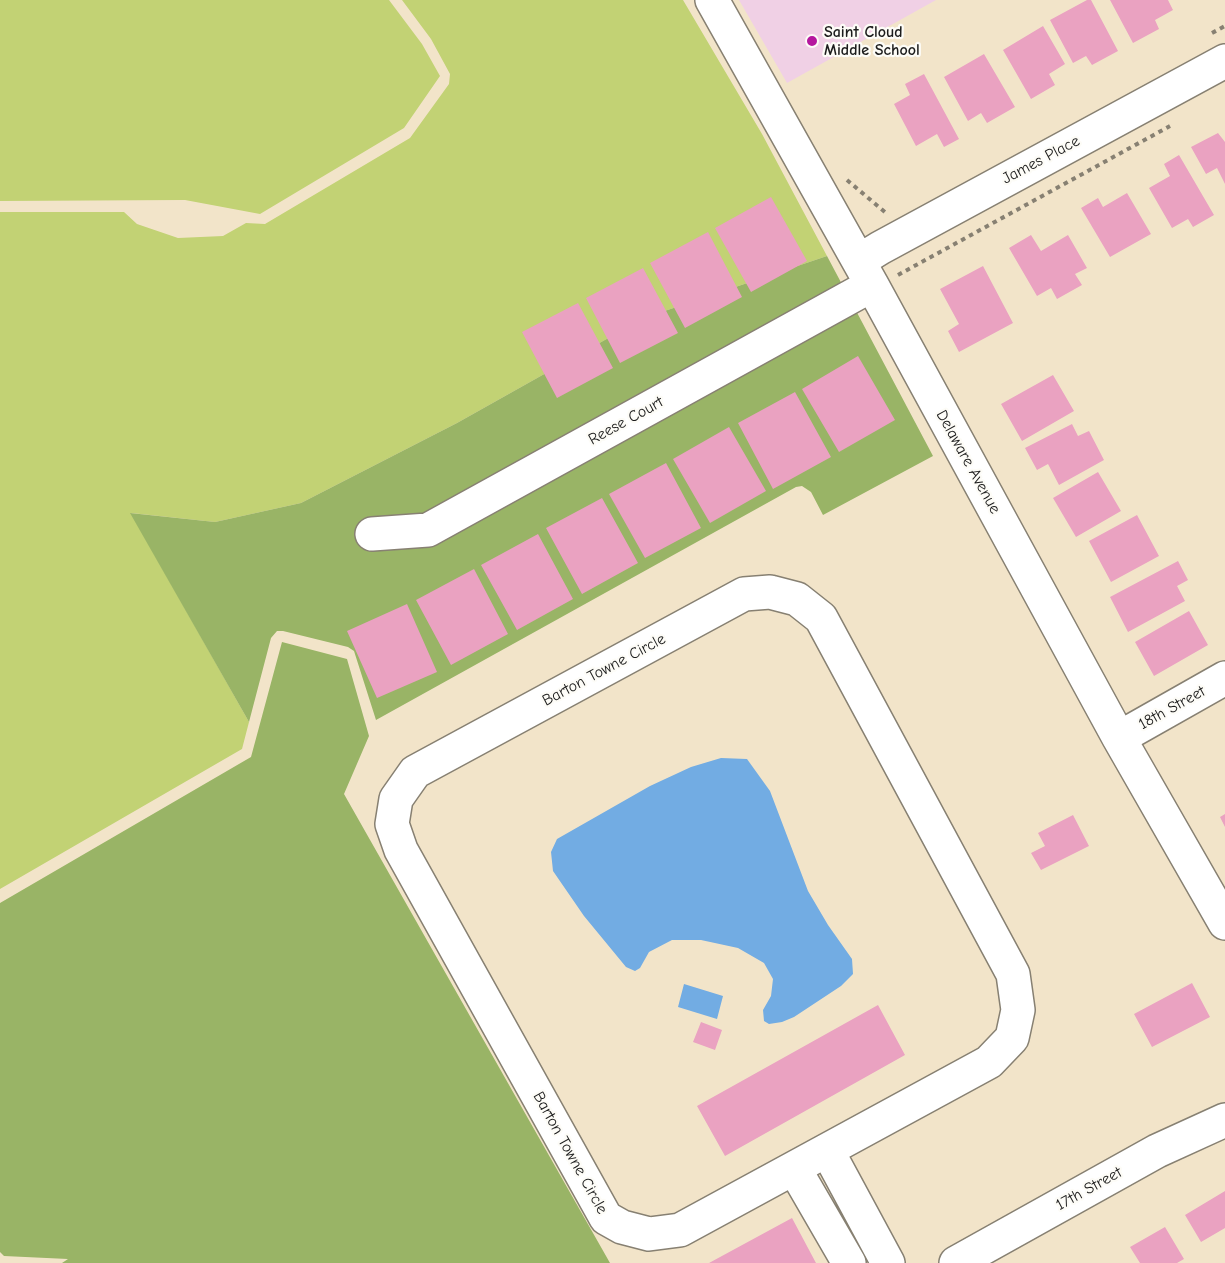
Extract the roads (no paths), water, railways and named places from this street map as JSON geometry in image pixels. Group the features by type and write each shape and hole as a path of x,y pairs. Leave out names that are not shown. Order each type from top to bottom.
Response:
{"street":[{"name":"Delaware Avenue","path":"712,0 866,273 1119,738 1225,924"},
{"name":"James Place","path":"866,273 880,248 1215,49"},
{"name":"Reese Court","path":"372,534 428,530 866,273"},
{"name":"Barton Towne Circle","path":"770,592 797,599 821,618 1013,974 1015,986 1018,1010 1012,1038 989,1062 827,1150 680,1230 649,1234 622,1227 606,1218 401,850 392,825 396,799 415,772 744,594 770,592"},
{"name":"18th Street","path":"1119,738 1225,678"},
{"name":"17th Street","path":"956,1263 1157,1151 1225,1120"},
{"path":"827,1150 888,1263"},
{"path":"794,1168 849,1263"}],"water":[{"path":"721,758 747,759 770,791 808,891 852,959 853,974 841,986 794,1017 782,1022 769,1024 764,1021 763,1010 771,996 773,979 764,963 738,948 701,940 672,940 649,952 640,968 635,971 626,967 584,916 553,871 551,852 557,839 650,786 691,767"},
{"path":"684,984 723,996 717,1019 678,1007"}],"place":[{"name":"Saint Cloud Middle School","path":"812,41"}]}
